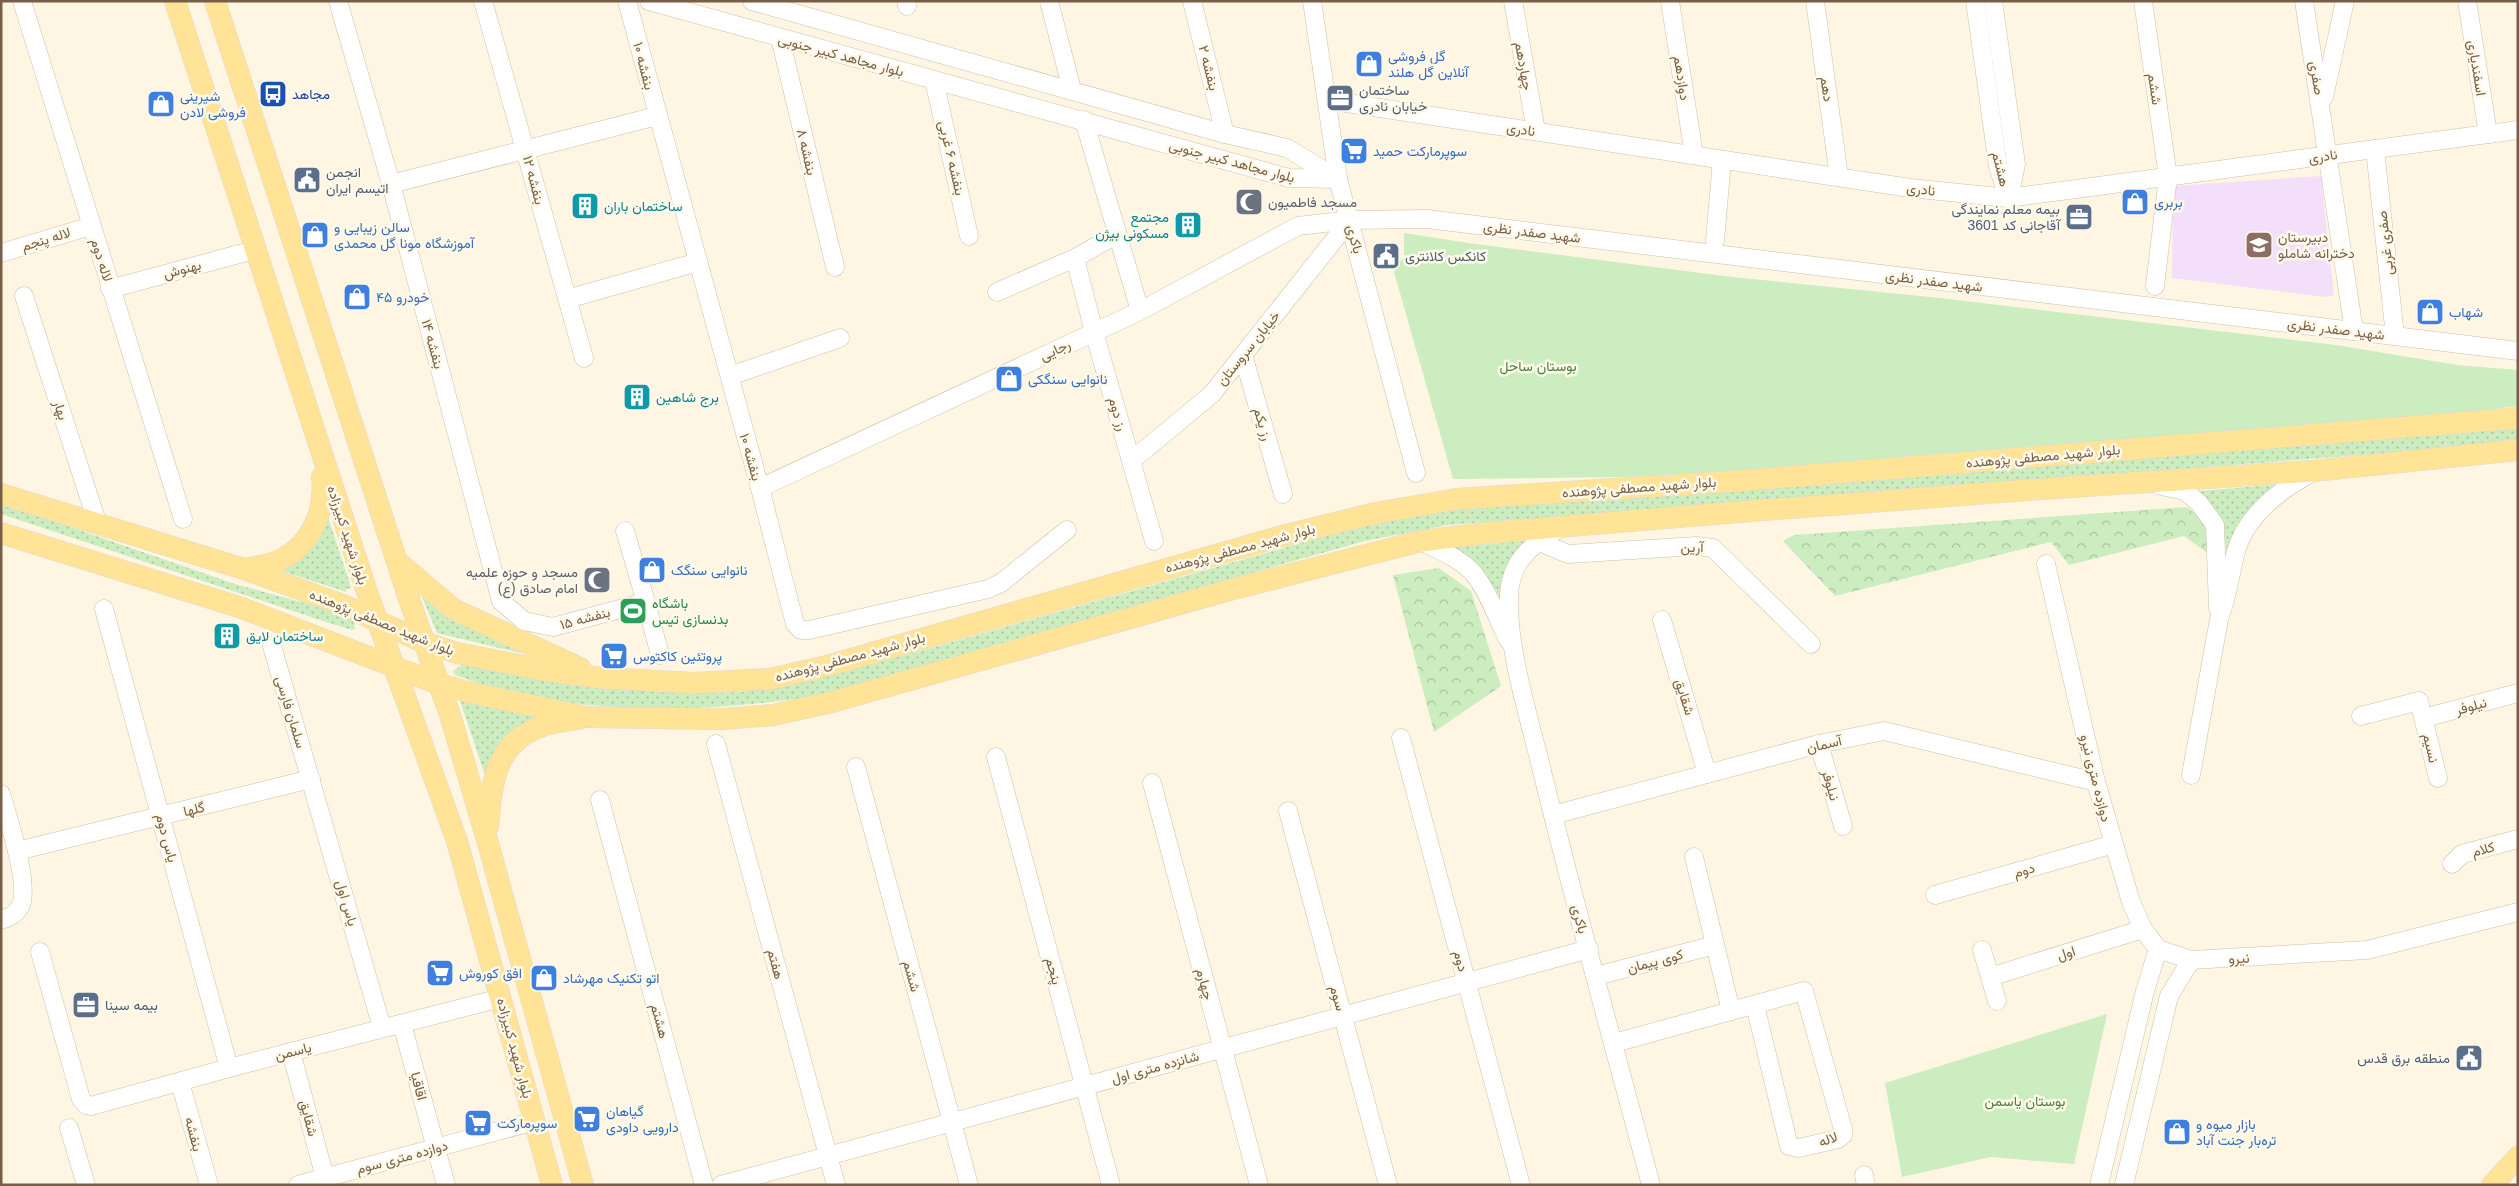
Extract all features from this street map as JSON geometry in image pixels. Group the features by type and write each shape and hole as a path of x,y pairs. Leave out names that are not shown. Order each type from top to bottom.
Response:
{"main road":[{"name":"بلوار شهید کبیرزاده","path":"175,1 318,445 377,620 457,841 552,1185"},
{"name":"بلوار شهید کبیرزاده","path":"215,1 396,561 423,642 440,684 486,836 583,1185"},
{"name":"بلوار شهید مصطفی پژوهنده","path":"1,494 244,569 377,620 423,642 466,654 548,671 600,678 694,683 770,679 823,666 1282,536 1376,513 1457,499 1736,481 2518,418"},
{"path":"244,569 268,565 281,560 292,553 310,533 322,509 323,484 318,445"},
{"path":"1,533 239,607 440,684 472,693 587,717 722,719 773,714 824,704 1237,588 1421,541 1486,533 2035,490 2313,471 2518,450"},
{"path":"396,561 453,609 600,678"},
{"path":"486,836 496,766 505,754 529,732 542,726 587,717"},
{"path":"2492,1185 2518,1157"},
{"path":"2514,1185 2518,1175"}],"street":[{"name":"لاله دوم","path":"22,1 183,519"},
{"name":"بنفشه ۱۴","path":"338,1 391,184 501,601"},
{"name":"بنفشه ۱۲","path":"483,1 584,358"},
{"name":"بنفشه ۱۰","path":"627,1 657,116 730,376 795,624 801,630 988,589 1001,583 1067,530"},
{"name":"بلوار مجاهد کبیر جنوبی","path":"649,1 1289,178 1338,179"},
{"name":"بلوار مجاهد کبیر جنوبی","path":"752,1 1225,134 1287,148 1338,179"},
{"path":"1049,1 1072,90"},
{"name":"بنفشه ۲","path":"1192,1 1225,134"},
{"name":"باکری","path":"1312,1 1338,179 1416,473"},
{"name":"چهاردهم","path":"1513,1 1536,131"},
{"name":"دوازدهم","path":"1670,1 1694,155"},
{"name":"دهم","path":"1815,1 1839,177"},
{"name":"هشتم","path":"1975,1 1998,166 2008,198"},
{"name":"هشتم","path":"1993,1 2016,164 2008,198"},
{"name":"ششم","path":"2143,1 2168,177 2155,286"},
{"name":"صفری","path":"2304,1 2329,155"},
{"path":"2321,107 2345,1"},
{"name":"اسفندیاری","path":"2467,1 2488,134"},
{"name":"بنفشه ۸","path":"780,38 835,267"},
{"name":"بنفشه ۶ غربی","path":"934,80 969,236"},
{"name":"نادری","path":"1327,100 1910,188 2008,198 2518,130"},
{"path":"391,184 657,116"},
{"path":"1084,120 1116,235 1140,311"},
{"name":"صفری غربی","path":"2375,149 2395,336"},
{"path":"2329,155 2354,332"},
{"path":"1715,241 1722,160"},
{"name":"شهید صفدر نظری","path":"1350,220 1427,219 2518,351"},
{"name":"رجایی","path":"760,488 1140,311 1298,226 1350,220"},
{"name":"خیابان سروستان","path":"1131,460 1212,394 1350,220"},
{"name":"لاله پنجم","path":"1,253 91,226"},
{"path":"997,292 1075,258 1116,235"},
{"name":"بهنوش","path":"110,289 254,250"},
{"name":"رز دوم","path":"1075,258 1094,332 1154,541"},
{"path":"567,299 698,262"},
{"name":"بهار","path":"24,296 98,525"},
{"path":"730,376 840,338"},
{"name":"رز یکم","path":"1244,355 1283,494"},
{"path":"2191,775 2219,619 2227,597 2237,550 2252,522 2289,485 2313,471"},
{"path":"2144,483 2184,490 2199,503 2215,525 2219,619"},
{"name":"باکری","path":"1561,528 1537,541 1521,558 1512,576 1508,596 1514,652 1553,815 1651,1185"},
{"path":"625,531 660,655"},
{"name":"باکری","path":"1421,541 1448,554 1473,574 1483,589 1514,652"},
{"name":"آرین","path":"1537,541 1568,554 1697,546 1713,548 1811,644"},
{"name":"دوازده متری نیرو","path":"2046,564 2096,782 2114,844 2131,902 2143,929 2158,949"},
{"name":"بنفشه ۱۵","path":"501,601 524,621 553,627 646,602"},
{"name":"یاس دوم","path":"104,609 229,1068"},
{"name":"شقایق","path":"1662,620 1708,774"},
{"name":"سلمان فارسی","path":"272,646 311,779"},
{"name":"نیلوفر","path":"2424,718 2518,693"},
{"path":"2361,716 2419,701 2424,718"},
{"name":"نسیم","path":"2424,718 2438,778"},
{"name":"آسمان","path":"1553,815 1819,744 1874,732 1893,732 2096,782"},
{"name":"دوم","path":"1401,738 1521,1185"},
{"name":"هفتم","path":"716,744 836,1185"},
{"name":"نیلوفر","path":"1819,744 1843,826"},
{"name":"پنجم","path":"996,757 1111,1185"},
{"name":"ششم","path":"856,767 969,1185"},
{"name":"گلها","path":"17,851 311,779"},
{"name":"یاس اول","path":"311,779 382,1028"},
{"name":"چهارم","path":"1152,783 1258,1185"},
{"path":"1,794 17,851 22,892 20,906 6,919"},
{"name":"هشتم","path":"600,800 704,1185"},
{"name":"سوم","path":"1288,811 1388,1185"},
{"name":"کلام","path":"2452,864 2462,854 2518,839"},
{"name":"دوم","path":"1935,896 2114,844"},
{"path":"1694,857 1730,1011"},
{"name":"نیرو","path":"2191,960 2367,950 2518,912"},
{"name":"اول","path":"1990,977 2143,929"},
{"name":"کوی پیمان","path":"1596,976 1715,945"},
{"path":"2099,1185 2145,991 2158,949 2191,960 2169,996 2124,1185"},
{"name":"شانزده متری اول","path":"721,1185 1589,950"},
{"path":"1982,950 1996,1002"},
{"name":"یاسمن","path":"40,952 81,1099 86,1105 92,1106 229,1068 501,998"},
{"name":"لاله","path":"1614,1043 1804,991 1843,1129 1843,1135 1838,1139 1799,1148 1789,1146 1755,1005"},
{"name":"اقاقیا","path":"402,1024 446,1185"},
{"name":"شقایق","path":"291,1052 326,1181"},
{"name":"بنفشه","path":"180,1082 208,1185"},
{"path":"2115,1116 2138,1120"},
{"name":"دوازده متری سوم","path":"298,1185 326,1181 535,1121"},
{"path":"69,1128 86,1185"}],"shaded area":[{"path":"2321,176 2334,295 2326,297 2172,278 2173,186"}],"green space":[{"name":"بوستان ساحل","path":"1404,233 1732,277 1940,298 2336,345 2457,365 2518,370 2518,406 2418,418 2199,433 1729,471 1624,477 1453,479 1394,272 1404,256"},
{"path":"2518,428 2518,443 1448,525 1365,541 815,696 771,702 679,708 588,705 542,699 498,689 455,675 453,671 462,665 703,693 740,692 789,686 931,648 1343,531 1445,510"},
{"path":"2283,484 2264,501 2223,594 2226,563 2225,540 2218,518 2200,491"},
{"path":"1,503 235,584 334,611 354,622 355,629 352,630 323,621 1,514"},
{"path":"2187,507 2200,518 2206,527 2210,555 2184,536 2069,565 2051,542 1835,596 1783,541 1794,535"},
{"path":"328,517 351,587 350,590 347,588 346,592 279,570"},
{"path":"1532,540 1520,550 1508,633 1446,548"},
{"path":"1439,568 1471,591 1501,686 1434,732 1393,575"},
{"path":"417,585 563,663 437,633"},
{"path":"459,698 542,715 542,722 488,784"},
{"name":"بوستان یاسمن","path":"2107,1014 2074,1164 1991,1157 1902,1177 1885,1083"}],"place":[{"name":"گل فروشی آنلاین گل هلند","path":"1369,64"},
{"name":"مجاهد","path":"273,94"},
{"name":"ساختمان خیابان نادری","path":"1340,98"},
{"name":"شیرینی فروشی لادن","path":"161,104"},
{"name":"سوپرمارکت حمید","path":"1354,151"},
{"name":"انجمن اتیسم ایران","path":"307,180"},
{"name":"مسجد فاطمیون","path":"1249,202"},
{"name":"بربری","path":"2135,202"},
{"name":"ساختمان باران","path":"585,206"},
{"name":"بیمه معلم نمایندگی آقاجانی کد 3601","path":"2079,217"},
{"name":"مجتمع مسکونی بیژن","path":"1188,225"},
{"name":"سالن زیبایی و آموزشگاه مونا گل محمدی","path":"315,235"},
{"name":"دبیرستان دخترانه شاملو","path":"2259,245"},
{"name":"کانکس کلانتری","path":"1386,256"},
{"name":"خودرو ۴۵","path":"357,297"},
{"name":"شهاب","path":"2430,312"},
{"name":"نانوایی سنگکی","path":"1009,379"},
{"name":"برج شاهین","path":"637,397"},
{"name":"نانوایی سنگک","path":"652,570"},
{"name":"مسجد و حوزه علمیه امام صادق (ع)","path":"597,580"},
{"name":"باشگاه بدنسازی تیس","path":"633,611"},
{"name":"ساختمان لایق","path":"227,636"},
{"name":"پروتئین کاکتوس","path":"614,656"},
{"name":"افق کوروش","path":"440,973"},
{"name":"اتو تکنیک مهرشاد","path":"544,978"},
{"name":"بیمه سینا","path":"86,1005"},
{"name":"منطقه برق قدس","path":"2469,1058"},
{"name":"گیاهان دارویی داودی","path":"587,1119"},
{"name":"سوپرمارکت","path":"478,1123"},
{"name":"بازار میوه و تره‌بار جنت آباد","path":"2177,1132"}]}
